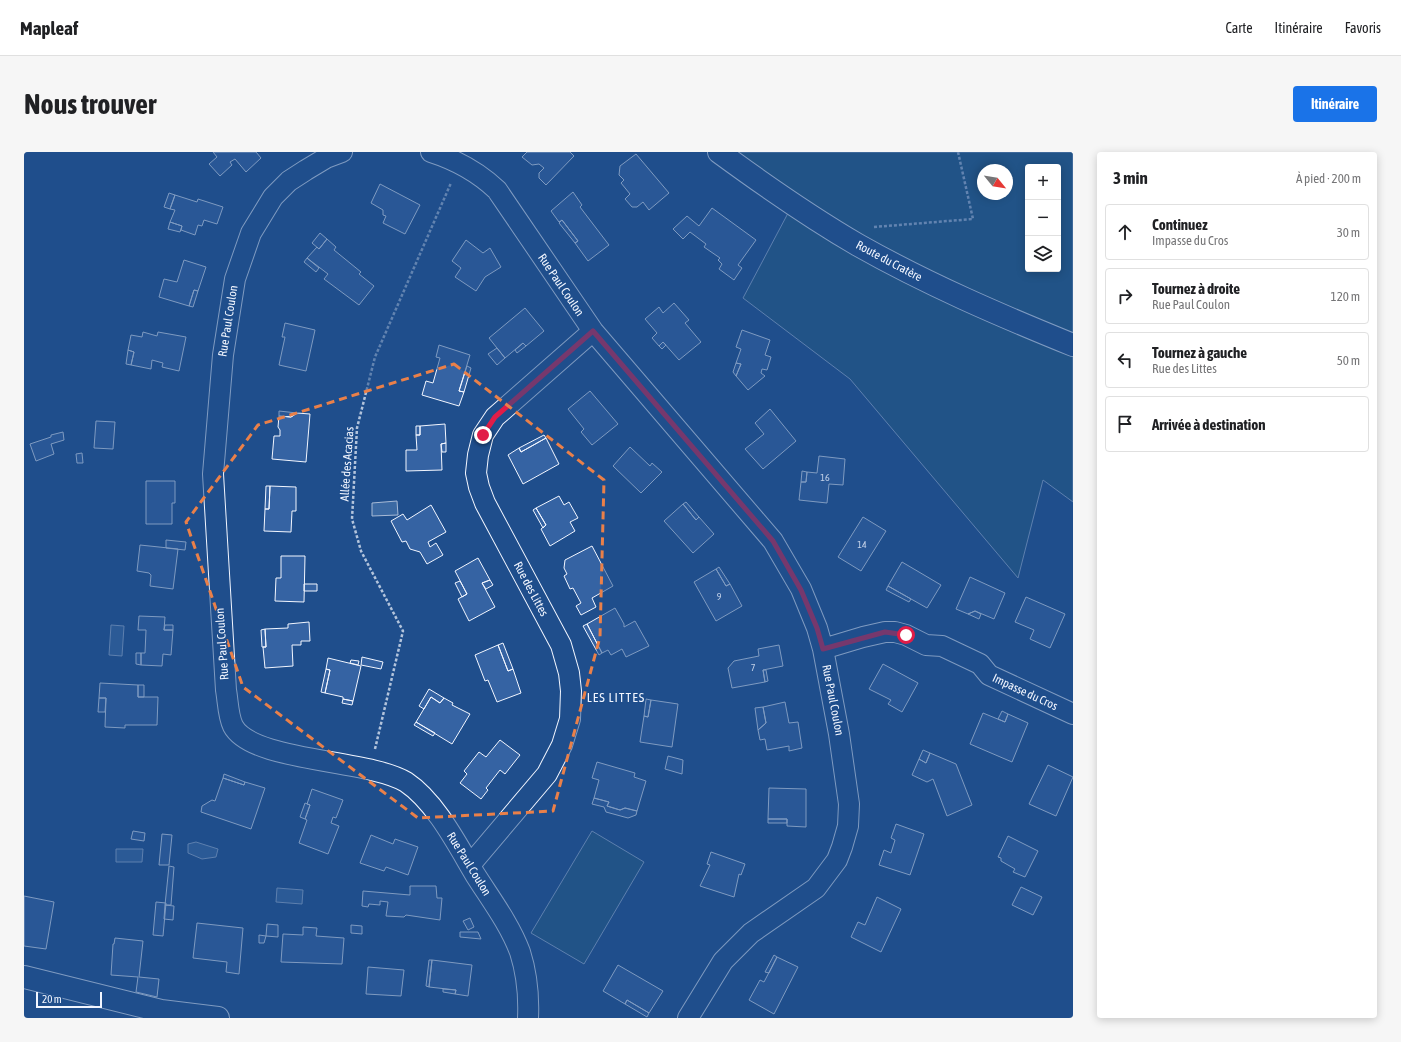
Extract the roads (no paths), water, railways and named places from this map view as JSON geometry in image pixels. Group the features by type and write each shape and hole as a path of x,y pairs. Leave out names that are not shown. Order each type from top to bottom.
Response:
{"main road":[{"name":"Route du Cratère","path":"719,152 795,206 884,259 969,302 1073,345"},
{"path":"24,977 161,1011 218,1018"}],"street":[{"name":"Rue Paul Coulon","path":"342,152 326,158 289,181 273,197 251,233 235,279 222,355 213,474 226,690 233,726 250,742 261,746 370,770 405,782 426,800 445,825 508,926 520,952 527,979 529,999 528,1018"},
{"name":"Rue Paul Coulon","path":"431,152 460,162 485,179 497,190 593,331 773,541 801,590 817,628 823,649 839,734 849,804 848,826 842,847 837,860 816,888 751,933 723,961 688,1018"},
{"name":"Rue des Littes","path":"470,865 550,770 562,745 570,719 571,691 569,673 561,645 485,503 476,472 478,455 483,435 495,417 593,331"},
{"name":"Impasse du Cros","path":"823,649 885,632 901,633 926,645 942,646 980,664 989,675 1073,714"}],"district":[{"name":"LES LITTES","path":"616,697"}]}
